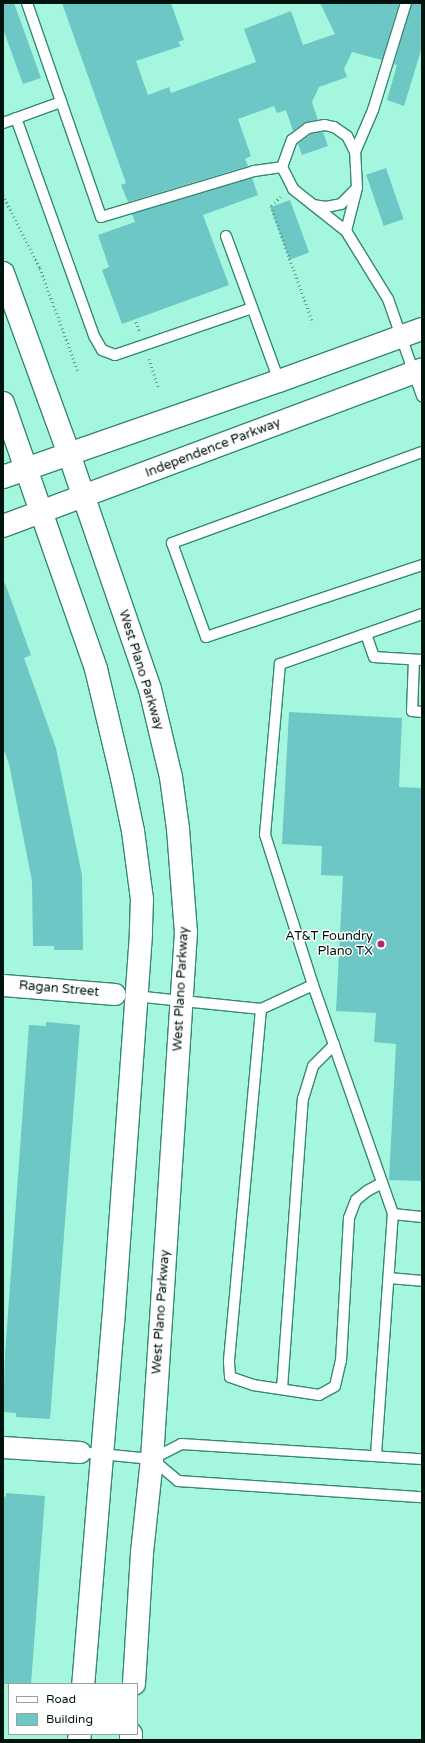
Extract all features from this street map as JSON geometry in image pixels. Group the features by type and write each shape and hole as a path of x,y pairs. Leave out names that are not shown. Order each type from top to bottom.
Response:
{"main road":[{"name":"West Plano Parkway","path":"3,273 84,496 150,689 171,777 178,829 186,932 152,1459 142,1553 134,1683"},
{"path":"3,476 422,330"},
{"name":"Independence Parkway","path":"3,526 418,371"},
{"path":"3,403 27,468 96,669 133,831 142,899 125,995 103,1454 83,1683"}],"street":[{"name":"Ragan Street","path":"3,984 125,995"},
{"path":"3,1447 80,1452"}],"lane":[{"path":"27,3 101,217 254,171 282,167"},
{"path":"346,231 357,188 356,152 373,110 406,3"},
{"path":"3,123 61,102"},
{"path":"16,118 94,336 102,350 115,355 252,308"},
{"path":"356,152 347,136 334,127 325,125 308,128 292,140 282,167 293,189 346,231 388,299 401,337 418,371 422,396"},
{"path":"313,205 326,206 341,204 357,188"},
{"path":"226,236 279,381"},
{"path":"422,452 172,543 206,637 422,565"},
{"path":"376,1455 393,1214 313,985 265,835 280,664 422,614"},
{"path":"366,634 374,657 418,660 412,711 422,712"},
{"path":"125,995 261,1009 313,985"},
{"path":"261,1009 229,1362 230,1377 253,1385 319,1394 335,1386 341,1361 349,1218 356,1200 382,1183"},
{"path":"282,1389 303,1099 313,1066 334,1045"},
{"path":"393,1214 422,1217"},
{"path":"389,1278 422,1281"},
{"path":"80,1452 152,1459 181,1444 422,1459"},
{"path":"152,1459 178,1481 422,1497"}],"path":[{"path":"3,195 40,268 78,371"},
{"path":"283,195 271,206 313,323"},
{"path":"136,322 141,336"},
{"path":"149,359 159,388"}],"building":[{"path":"3,3 14,3 41,78 23,84 3,29"},
{"path":"62,3 171,3 184,40 178,42 181,46 136,61 148,95 169,87 171,93 256,62 244,29 291,11 303,45 335,34 320,3 399,3 382,60 352,52 344,69 347,77 319,87 312,102 318,120 304,123 293,131 286,110 277,113 274,106 238,119 251,156 245,159 248,166 128,202 121,185 126,183"},
{"path":"412,3 422,3 422,47 404,106 387,100 397,65 394,64"},
{"path":"323,132 328,146 302,155 298,144 311,134"},
{"path":"386,168 404,219 384,226 366,175"},
{"path":"252,178 258,195 203,215 229,285 122,324 102,270 109,267 98,235 135,222 132,214"},
{"path":"290,200 309,253 289,260 270,207"},
{"path":"5,583 31,655 24,658 56,748 82,875 83,950 54,950 54,946 33,946 32,881 9,764 3,748 3,584"},
{"name":"AT&T Foundry Plano TX","path":"289,712 402,718 399,787 422,788 422,1181 389,1180 396,1044 374,1042 376,1013 336,1011 343,876 321,875 322,846 282,844"},
{"path":"46,1022 80,1025 50,1419 16,1417 16,1413 3,1412 5,1355 29,1025 46,1026"},
{"path":"6,1493 45,1496 31,1683 3,1684 3,1496 6,1497"}],"place":[{"name":"AT&T Foundry Plano TX","path":"381,944"}]}
